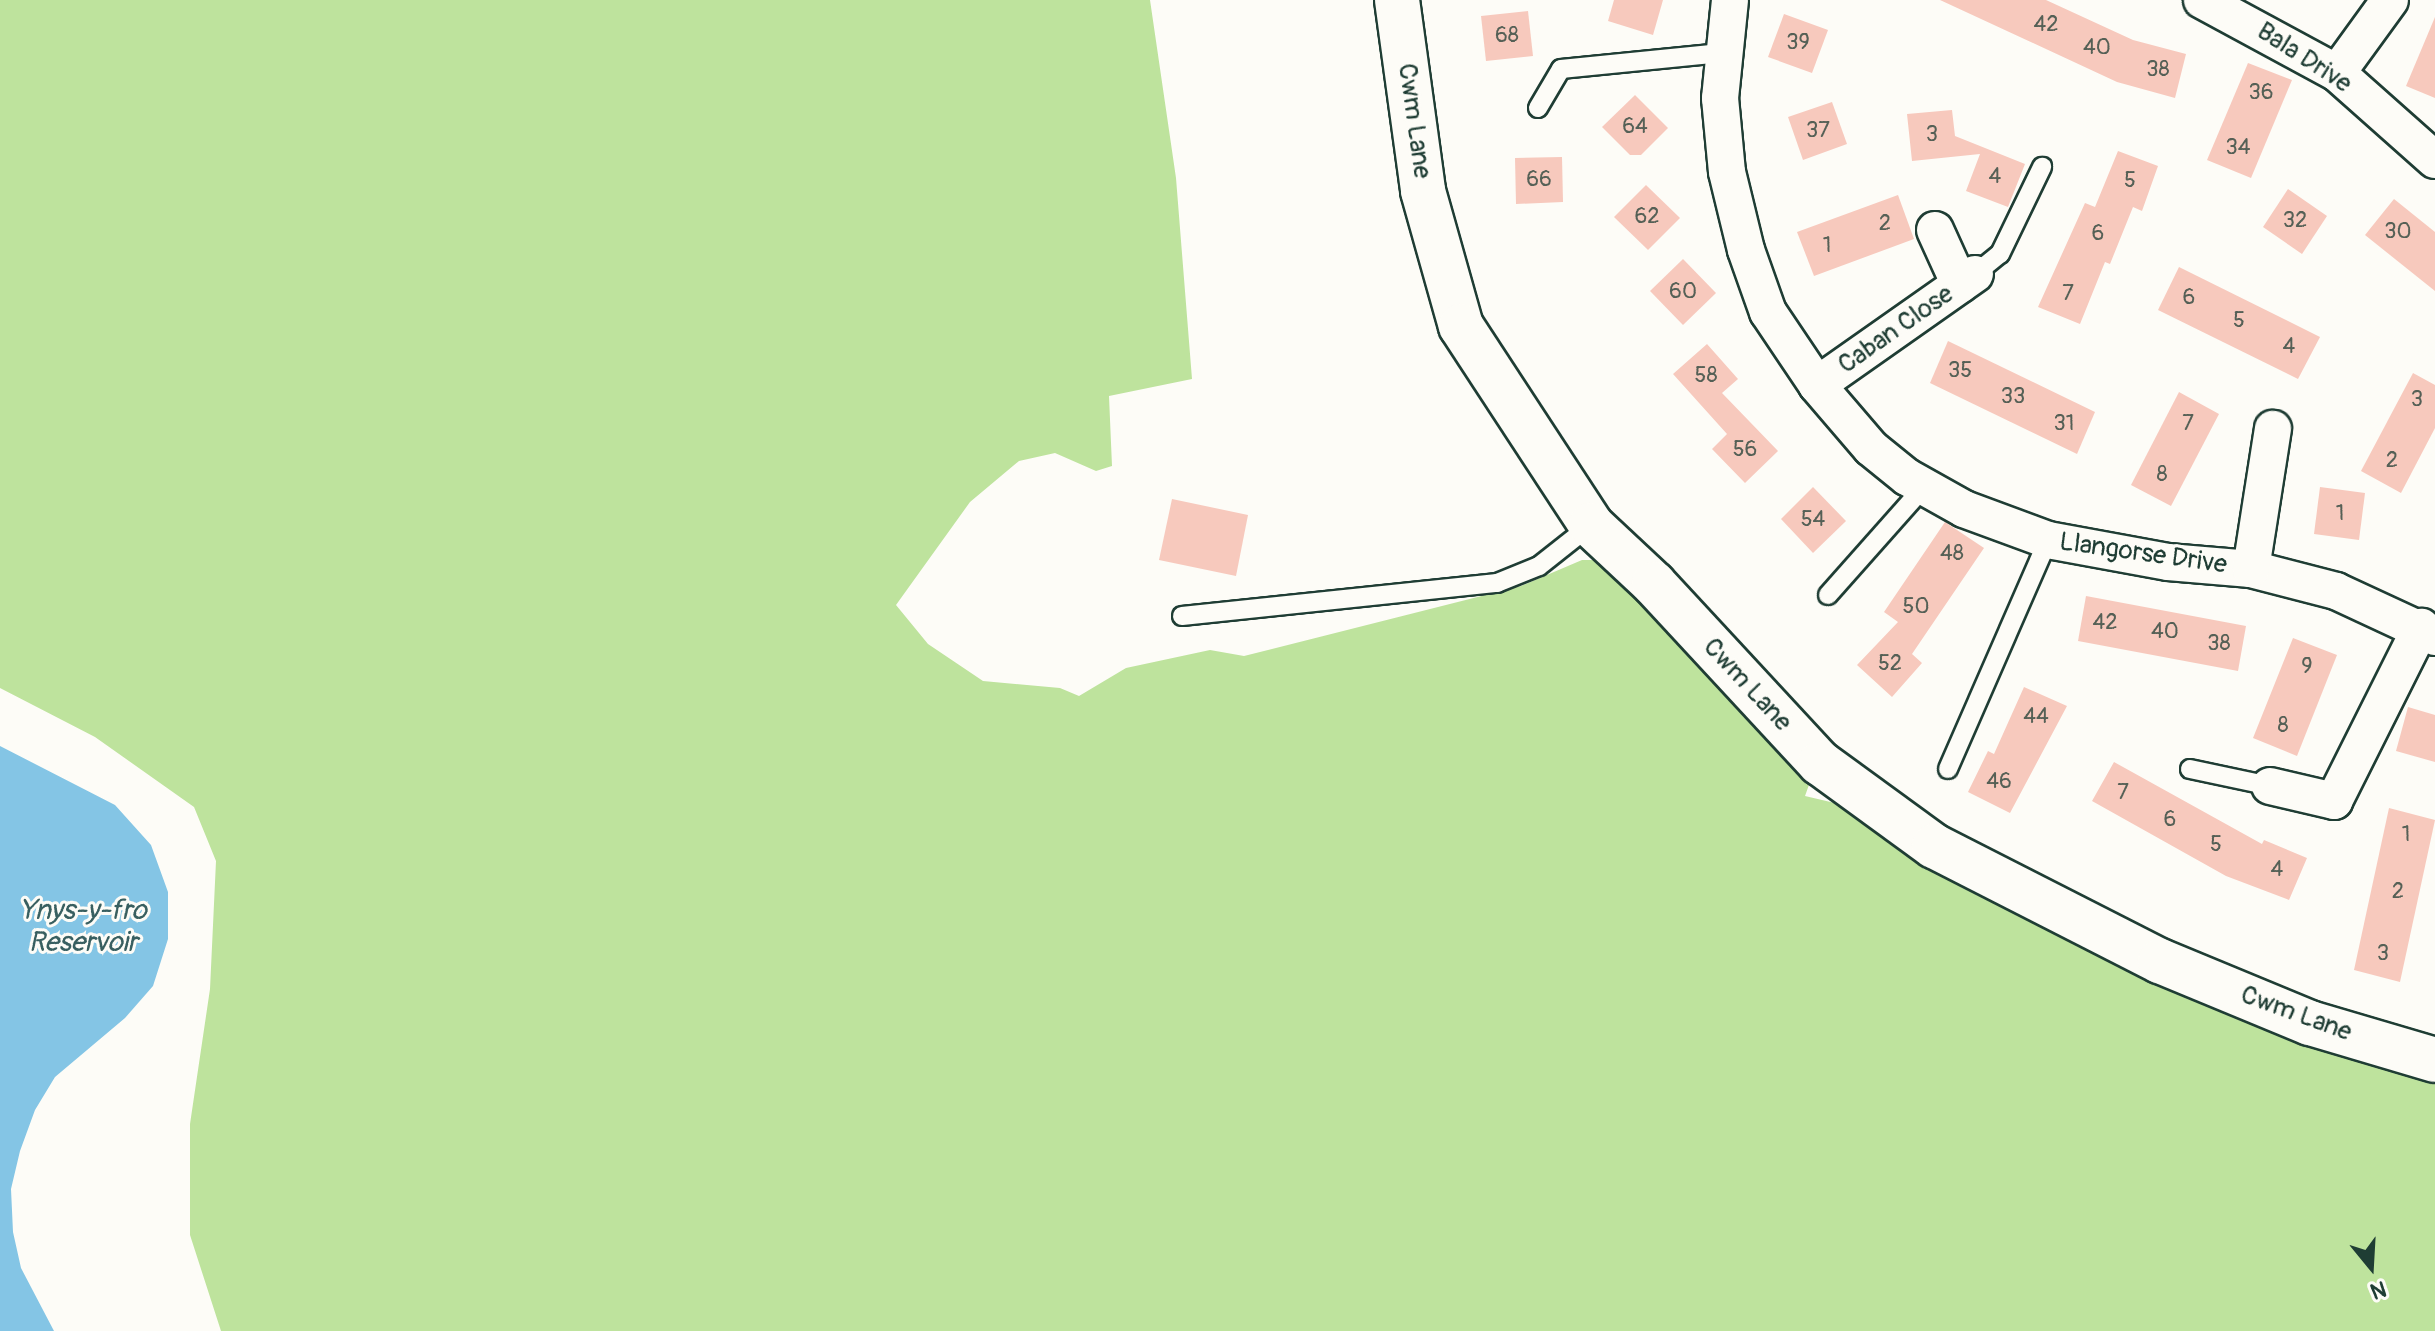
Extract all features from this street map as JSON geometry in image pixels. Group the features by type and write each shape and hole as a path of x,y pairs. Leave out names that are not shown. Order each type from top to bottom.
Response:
{"street":[{"name":"Cwm Lane","path":"1397,0 1423,191 1461,326 1591,525 1654,584 1820,763 1934,846 2175,967 2310,1023 2435,1060"},
{"name":"Llangorse Drive","path":"1730,0 1721,53 1727,172 1746,250 1768,312 1817,385 1871,448 1924,487 1964,509 2048,540 2168,562 2251,569 2336,591 2428,632"},
{"name":"Bala Drive","path":"2202,0 2337,73 2435,160"},
{"path":"2337,73 2390,0"},
{"path":"1935,230 1968,280"},
{"name":"Caban Close","path":"1817,385 1968,280"},
{"path":"2251,569 2273,429"},
{"path":"2270,786 2334,801 2428,632"}],"lane":[{"path":"1538,108 1561,69 1721,53"},
{"path":"1968,280 2000,254 2042,167"},
{"path":"1828,595 1924,487"},
{"path":"1182,616 1497,583 1539,566 1591,525"},
{"path":"1948,769 2048,540"},
{"path":"2190,769 2270,786"}],"green space":[{"path":"0,0 1150,0 1176,178 1192,379 1109,396 1112,466 1096,471 1055,453 1019,461 970,502 896,605 928,644 983,681 1060,688 1079,696 1126,668 1210,650 1244,656 1521,586 1582,560 1605,560 1810,782 1805,796 1856,808 2435,1074 2435,1331 221,1331 190,1235 190,1124 210,989 216,861 194,807 95,737 0,688"}],"water":[{"name":"Ynys-y-fro Reservoir","path":"0,746 115,805 151,845 168,892 168,939 153,986 125,1018 55,1077 35,1110 20,1151 11,1189 13,1232 21,1268 54,1331 0,1331"}],"building":[{"path":"1614,0 1663,0 1653,35 1608,21"},
{"path":"1940,0 2046,0 2133,40 2186,54 2175,98 2117,82"},
{"path":"1528,11 1533,56 1486,61 1481,16"},
{"path":"1784,14 1828,30 1812,73 1768,57"},
{"path":"2435,17 2435,98 2406,86"},
{"path":"2248,63 2292,80 2251,178 2207,160"},
{"path":"1635,95 1668,128 1641,155 1630,155 1602,127"},
{"path":"1832,102 1847,144 1803,160 1788,117"},
{"path":"1952,110 1955,136 2025,164 2008,207 1966,191 1980,154 1912,161 1907,114"},
{"path":"2118,151 2158,166 2142,211 2133,207 2110,264 2105,262 2080,324 2038,307 2085,203 2095,207"},
{"path":"1562,157 1563,202 1516,204 1515,158"},
{"path":"1646,185 1680,218 1648,250 1614,217"},
{"path":"2288,189 2327,216 2302,254 2263,227"},
{"path":"1898,195 1914,239 1814,276 1797,232"},
{"path":"2394,199 2435,232 2435,291 2365,235"},
{"path":"1683,259 1716,293 1683,325 1650,291"},
{"path":"2179,267 2320,337 2298,379 2158,310"},
{"path":"1948,341 2095,412 2077,454 1930,383"},
{"path":"1707,344 1738,379 1722,393 1778,451 1745,483 1712,449 1727,434 1673,374"},
{"path":"2413,373 2435,385 2435,428 2401,493 2361,471"},
{"path":"2179,392 2219,414 2171,506 2131,485"},
{"path":"1813,487 1846,521 1813,553 1781,519"},
{"path":"2320,487 2365,493 2359,540 2314,534"},
{"path":"1172,499 1248,515 1236,576 1159,560"},
{"path":"1945,522 1984,548 1912,654 1922,663 1892,697 1857,665 1898,622 1884,612"},
{"path":"2086,596 2246,626 2238,671 2078,641"},
{"path":"2293,638 2337,655 2297,756 2253,738"},
{"path":"2024,687 2067,706 2010,813 1968,792 1988,751 1994,754"},
{"path":"2408,707 2435,715 2435,762 2396,751"},
{"path":"2114,762 2262,844 2264,840 2307,858 2289,900 2226,876 2092,801"},
{"path":"2389,808 2435,820 2400,982 2354,970"}]}
